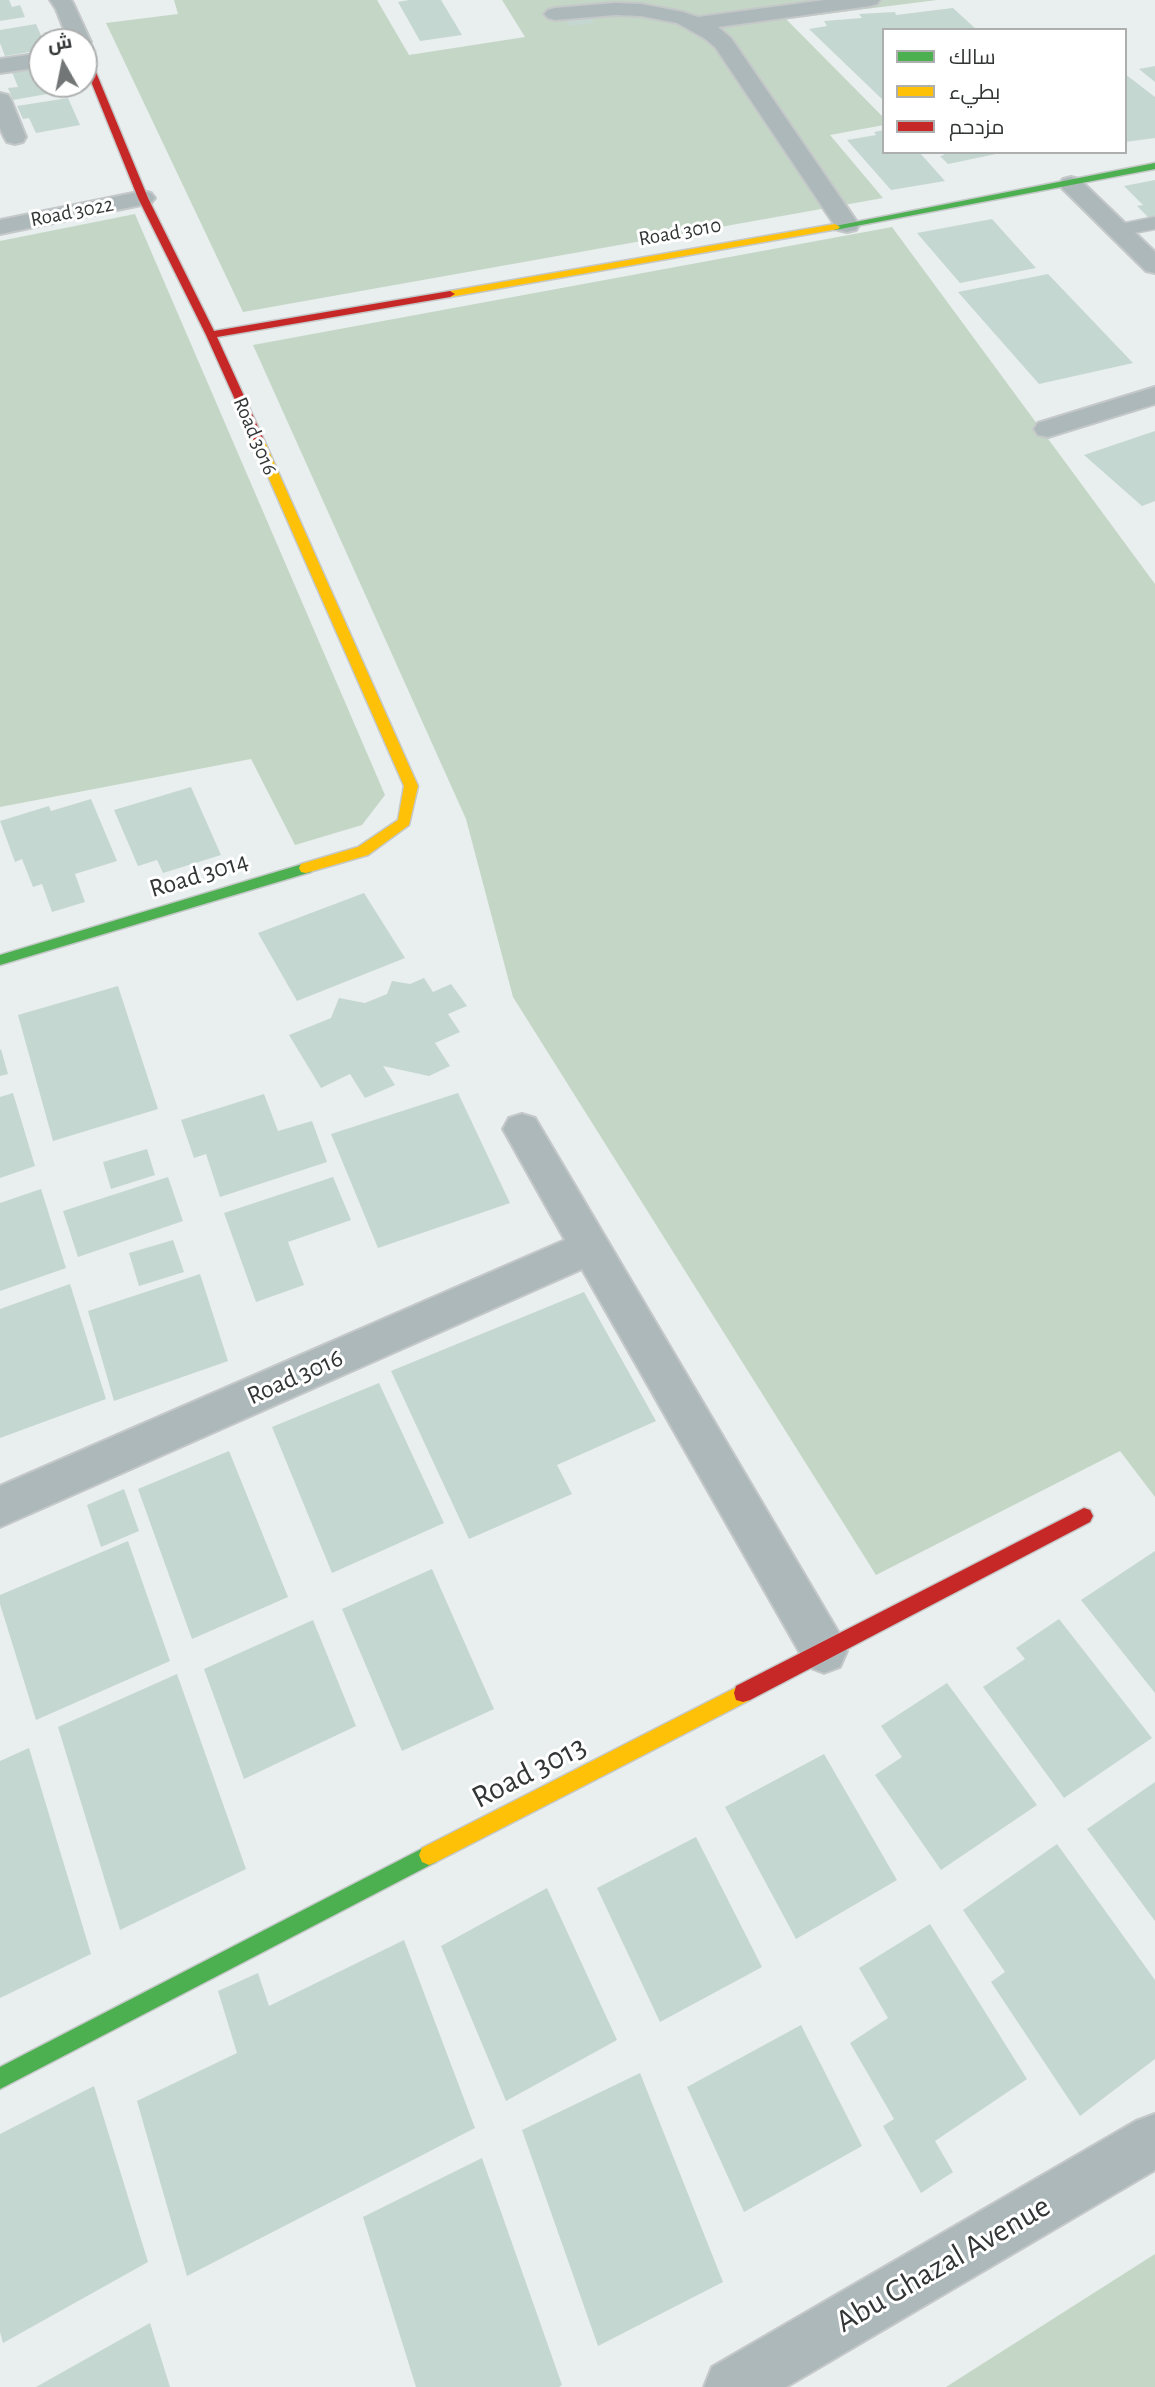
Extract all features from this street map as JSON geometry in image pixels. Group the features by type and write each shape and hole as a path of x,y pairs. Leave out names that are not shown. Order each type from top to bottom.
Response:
{"street":[{"path":"696,24 870,0"},
{"path":"65,2 75,28"},
{"path":"555,14 615,9 667,14 696,24 723,43 847,225"},
{"path":"0,66 28,62"},
{"name":"Road 3016","path":"98,87 143,198 211,335 411,786 404,822"},
{"path":"0,100 15,137"},
{"name":"Road 3010","path":"211,335 847,225 1155,166"},
{"path":"1071,184 1155,266"},
{"name":"Road 3022","path":"0,226 143,198"},
{"path":"1048,429 1155,394"},
{"name":"Road 3014","path":"0,960 363,851 404,822"},
{"path":"522,1129 824,1651"},
{"name":"Road 3016","path":"0,1507 590,1247"},
{"name":"Road 3013","path":"0,2078 1084,1516"},
{"name":"Abu Ghazal Avenue","path":"732,2387 1155,2140"}],"lane":[{"path":"1118,230 1154,223"}],"green space":[{"path":"174,0 377,0 409,55 525,37 502,0 937,0 786,19 882,116 882,125 830,135 883,198 243,312 106,23 178,14"},
{"path":"135,214 385,795 362,825 295,845 251,759 0,807 0,241"},
{"path":"892,227 1155,584 1155,1497 1120,1451 876,1575 513,997 466,819 253,345"},
{"path":"1155,2254 1155,2387 946,2387"}],"building":[{"path":"0,0 9,0 12,7 20,5 25,17 0,21"},
{"path":"441,0 462,35 420,41 398,2"},
{"path":"953,8 975,28 882,28 882,99 809,29 827,26 824,21 862,18 859,14 895,12 896,15"},
{"path":"590,15 594,23 569,26 565,17"},
{"path":"36,24 38,28 28,28 28,52 5,56 0,43 0,30"},
{"path":"1155,66 1155,82 1139,69"},
{"path":"28,69 28,97 13,100 8,88 18,87 12,72"},
{"path":"1127,76 1155,97 1155,138 1127,142"},
{"path":"68,98 80,125 36,133 29,118 23,119 17,106"},
{"path":"882,130 882,154 921,154 945,181 891,190 847,140 876,135 874,132"},
{"path":"996,154 948,164 940,156"},
{"path":"1155,180 1155,224 1137,206 1143,205 1124,186"},
{"path":"992,219 1036,268 960,283 917,233"},
{"path":"1048,274 1133,363 1039,384 958,292"},
{"path":"1155,431 1155,501 1142,506 1084,455"},
{"path":"191,787 221,855 163,873 157,860 138,866 114,810"},
{"path":"91,799 117,861 75,874 85,902 52,912 42,884 33,887 22,859 15,862 0,821 49,806 51,811"},
{"path":"364,893 405,958 297,1001 258,933"},
{"path":"424,978 433,992 451,984 467,1006 448,1014 460,1032 435,1043 450,1066 429,1076 383,1066 395,1085 365,1098 350,1074 321,1088 289,1035 331,1018 339,998 365,1003 387,994 392,981 410,984"},
{"path":"118,986 158,1109 53,1141 18,1015"},
{"path":"0,1050 8,1074 0,1076"},
{"path":"13,1093 35,1166 0,1178 0,1097"},
{"path":"458,1093 510,1203 378,1248 331,1134"},
{"path":"264,1094 278,1131 312,1121 327,1162 220,1197 206,1154 194,1158 181,1120"},
{"path":"147,1149 155,1175 111,1189 103,1162"},
{"path":"168,1177 183,1221 78,1257 63,1211"},
{"path":"333,1177 351,1220 288,1242 304,1285 256,1302 224,1213"},
{"path":"41,1189 66,1268 0,1291 0,1203"},
{"path":"173,1240 184,1272 139,1286 129,1253"},
{"path":"200,1274 228,1361 114,1401 88,1311"},
{"path":"70,1284 106,1399 0,1438 0,1309"},
{"path":"584,1292 656,1421 557,1465 572,1494 469,1539 391,1371"},
{"path":"379,1383 444,1523 332,1573 272,1427"},
{"path":"229,1451 288,1597 192,1639 138,1489"},
{"path":"124,1489 139,1531 101,1547 87,1505"},
{"path":"128,1541 170,1661 36,1720 0,1604 0,1595"},
{"path":"1155,1551 1155,1693 1081,1600"},
{"path":"432,1569 494,1709 402,1751 342,1609"},
{"path":"1059,1619 1152,1738 1064,1798 983,1687 1025,1659 1016,1648"},
{"path":"313,1620 356,1726 244,1779 204,1669"},
{"path":"177,1674 246,1869 120,1930 58,1727"},
{"path":"947,1683 1037,1805 941,1870 875,1775 902,1757 881,1726"},
{"path":"29,1748 91,1954 0,1998 0,1761"},
{"path":"824,1754 897,1880 796,1939 725,1807"},
{"path":"1155,1782 1155,1921 1087,1829"},
{"path":"696,1837 762,1967 660,2022 597,1888"},
{"path":"1057,1844 1155,1980 1155,2059 1080,2116 991,1982 1005,1972 963,1910"},
{"path":"547,1888 617,2040 506,2101 441,1946"},
{"path":"930,1924 1027,2079 935,2141 953,2172 921,2193 883,2126 894,2119 850,2043 888,2018 859,1968"},
{"path":"404,1940 475,2128 187,2276 137,2101 237,2053 218,1991 258,1973 269,2006"},
{"path":"801,2025 862,2146 744,2212 687,2087"},
{"path":"640,2073 723,2282 598,2346 522,2130"},
{"path":"94,2086 148,2262 3,2343 0,2332 0,2134"},
{"path":"482,2158 562,2385 559,2387 416,2387 363,2217"},
{"path":"150,2323 170,2387 36,2387"}],"traffic: fast":[{"path":"835,227 1155,166"},
{"path":"0,960 306,868"},
{"path":"0,2078 429,1855"}],"traffic: slow":[{"path":"450,294 835,227"},
{"path":"258,440 411,786 404,822 363,851 306,868"},
{"path":"429,1855 743,1693"}],"traffic: jam":[{"path":"98,87 143,198 211,335 258,440"},
{"path":"211,335 450,294"},
{"path":"743,1693 1084,1516"}]}
